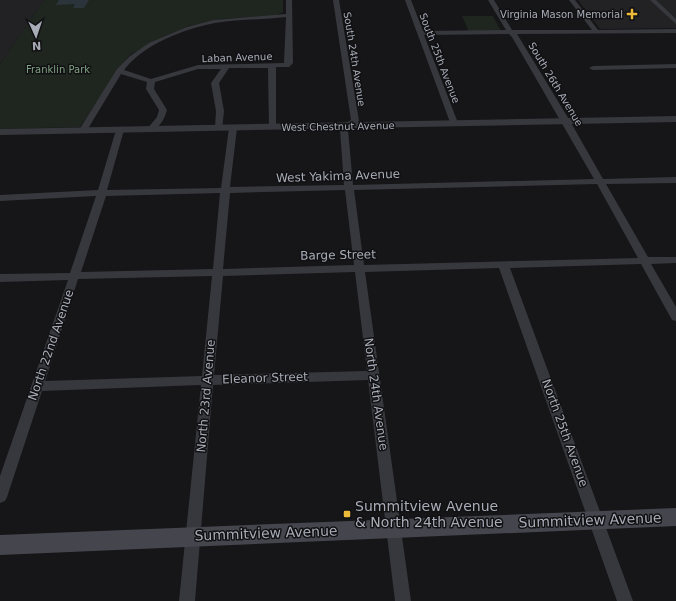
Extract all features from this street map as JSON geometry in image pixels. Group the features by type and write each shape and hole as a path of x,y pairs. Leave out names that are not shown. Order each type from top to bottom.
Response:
{"main road":[{"name":"Summitview Avenue","path":"0,545 676,517"}],"street":[{"path":"83,130 120,71 132,57 157,42 189,28 210,22 289,15 289,0"},
{"name":"South 24th Avenue","path":"336,0 355,121 344,130 349,188"},
{"name":"South 25th Avenue","path":"408,0 454,123"},
{"name":"South 26th Avenue","path":"491,0 510,32 515,36 566,120 601,181 643,261 676,317"},
{"path":"572,0 596,31"},
{"path":"653,0 676,22"},
{"name":"Laban Avenue","path":"151,81 198,67 286,65 289,63 289,15"},
{"path":"420,33 676,31"},
{"path":"272,66 273,127"},
{"path":"593,68 676,66"},
{"path":"219,128 220,111 216,83 226,67"},
{"path":"120,71 151,81 150,89 163,110 161,118 151,129"},
{"name":"West Chestnut Avenue","path":"0,132 676,119"},
{"name":"North 23rd Avenue","path":"187,601 225,192 233,128"},
{"name":"North 22nd Avenue","path":"0,497 102,193 120,130"},
{"name":"West Yakima Avenue","path":"0,198 102,193 225,192 676,180"},
{"name":"North 24th Avenue","path":"349,188 403,601"},
{"name":"Barge Street","path":"0,278 676,260"},
{"name":"North 25th Avenue","path":"503,264 625,601"},
{"name":"Eleanor Street","path":"37,386 373,375"}],"shaded area":[{"path":"0,0 44,0 0,64"},
{"path":"59,0 89,0 84,8 73,8 75,4 56,5"},
{"name":"Virginia Mason Memorial","path":"578,0 676,0 676,28 600,29"}],"green space":[{"name":"Franklin Park","path":"44,0 283,0 283,12 275,16 221,19 189,26 131,54 80,127 0,129 0,64"},
{"path":"462,16 493,16 501,31 469,32"}],"place":[{"name":"Virginia Mason Memorial","path":"632,14"},
{"name":"Summitview Avenue & North 24th Avenue","path":"347,514"}]}
